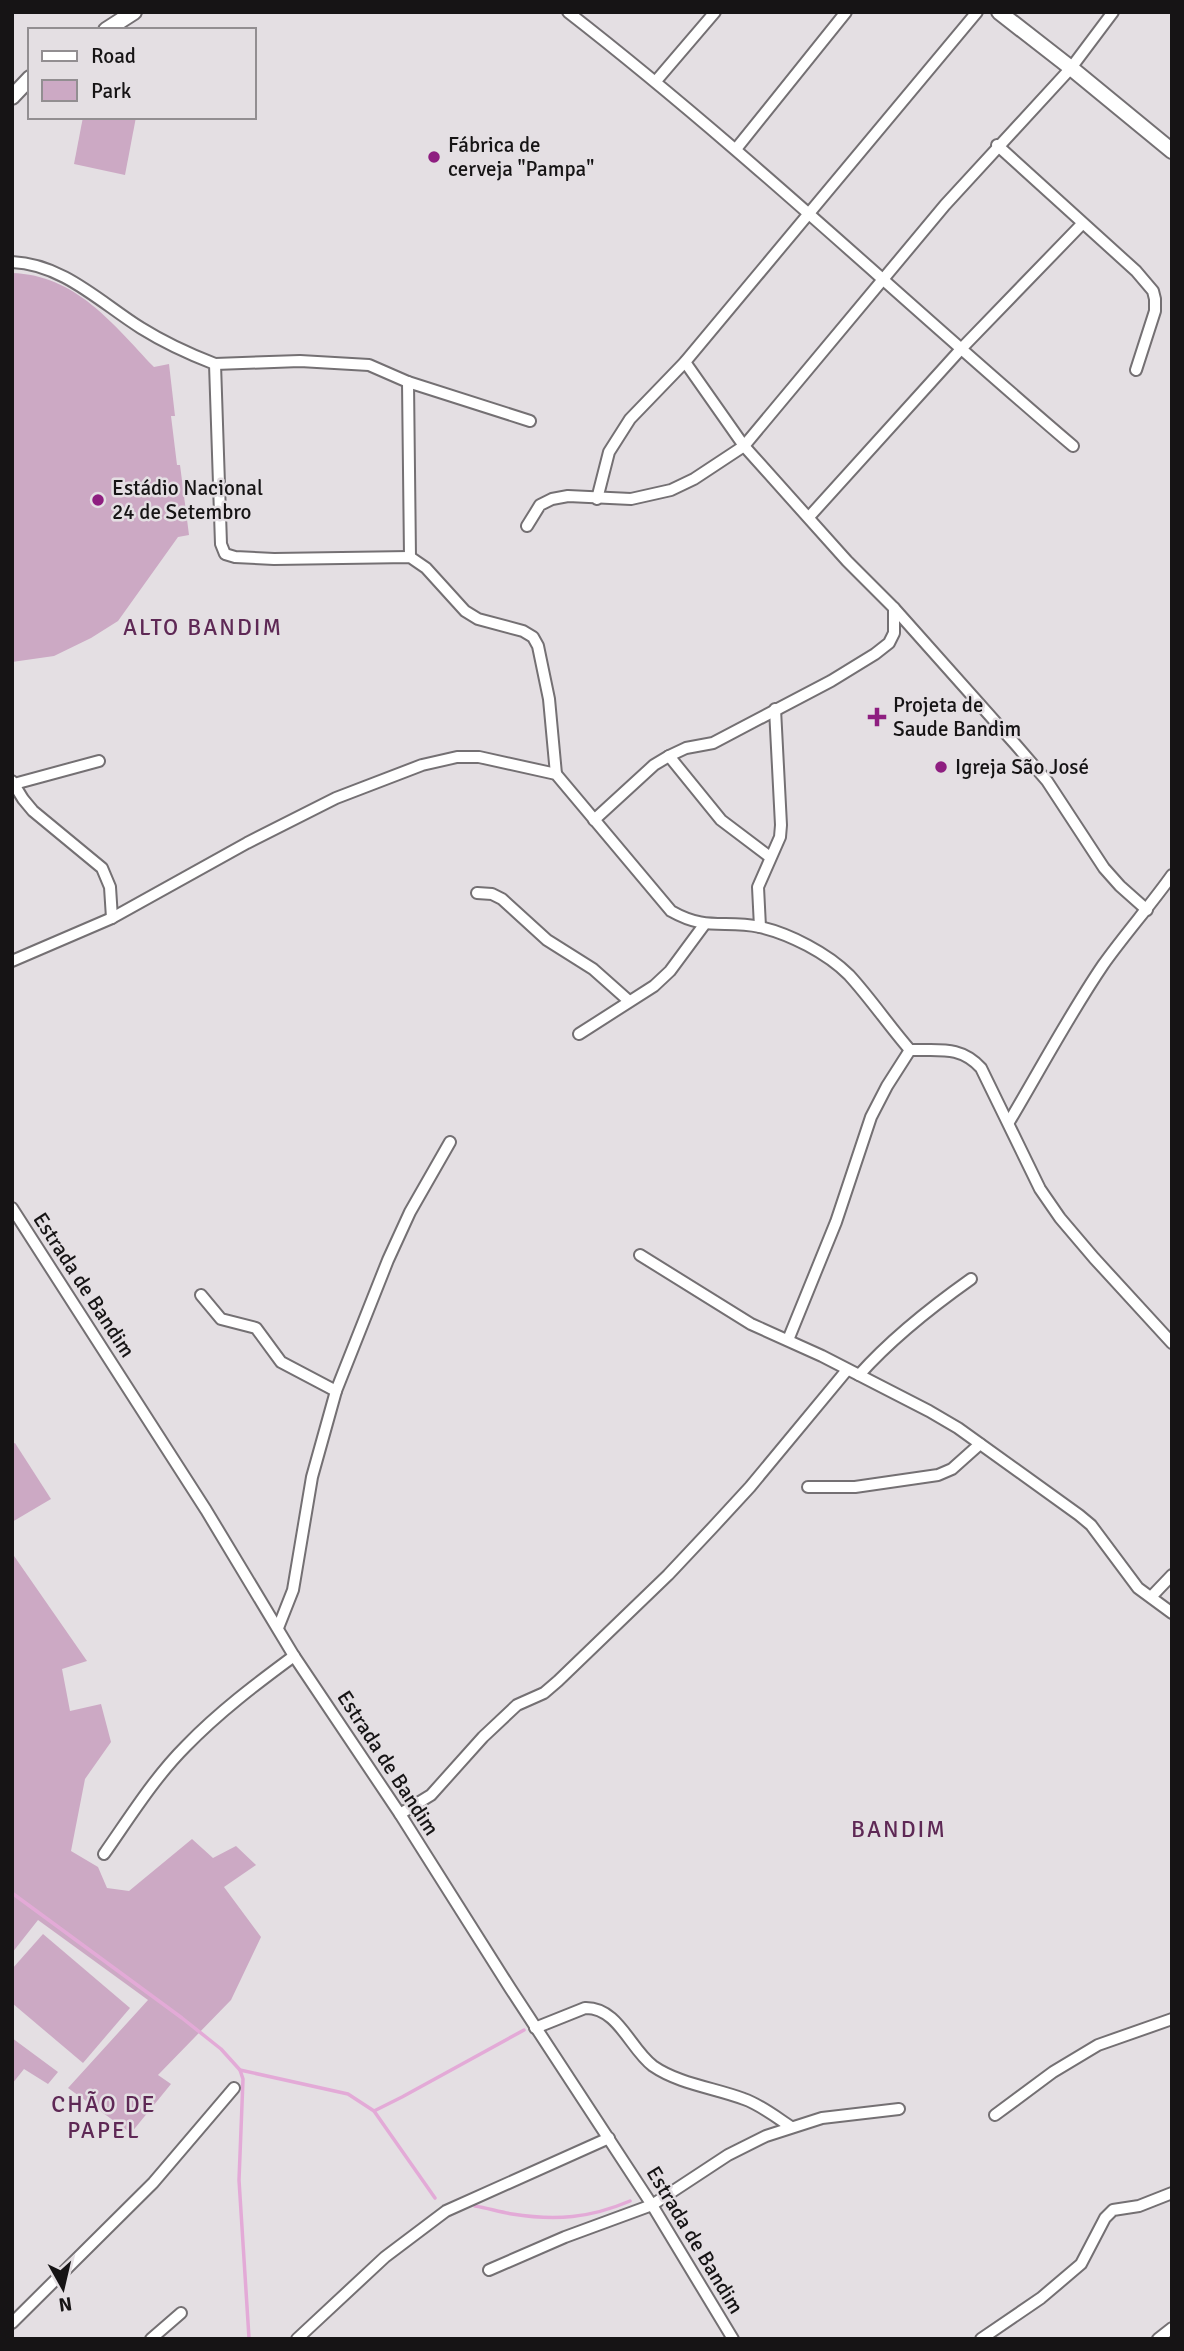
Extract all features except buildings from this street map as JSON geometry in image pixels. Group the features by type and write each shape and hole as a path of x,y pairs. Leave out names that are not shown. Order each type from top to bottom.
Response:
{"street":[{"path":"109,28 134,12"},
{"path":"569,12 736,149 1073,446"},
{"path":"656,81 715,12"},
{"path":"736,149 846,12"},
{"path":"597,499 609,452 630,419 685,362 977,12"},
{"path":"999,12 1172,151"},
{"path":"527,526 540,505 552,499 568,496 631,499 671,490 694,479 744,446 997,145 1071,68 1113,12"},
{"path":"12,97 28,80"},
{"path":"997,145 1136,271 1153,291 1155,311 1136,370"},
{"path":"809,517 961,349 1082,224"},
{"path":"12,262 49,270 83,287 139,327 176,349 215,364 255,361 348,362 369,365 408,382 530,421"},
{"path":"685,362 744,446 847,561 894,608 1046,781 1104,868 1147,910"},
{"path":"215,364 221,544 225,554 274,559 410,557 426,568 465,611 478,619 523,631 533,637 538,646 549,699 556,774 671,911 705,925 760,927 792,939 829,959 848,975 910,1050 961,1052 972,1058 981,1068 1009,1122 1035,1180 1060,1218 1141,1312 1172,1343"},
{"path":"408,382 410,557"},
{"path":"594,820 654,765 669,756 686,748 713,743 831,681 875,654 889,643 894,633 894,608"},
{"path":"760,927 758,887 780,837 782,825 775,709"},
{"path":"669,756 721,820 770,857"},
{"path":"12,961 113,918 247,843 336,798 422,765 457,757 479,757 556,774"},
{"path":"99,761 13,782 33,811 103,868 110,887 113,918"},
{"path":"1009,1122 1102,966 1172,875"},
{"path":"477,893 492,894 502,899 547,940 593,969 629,1001"},
{"path":"579,1034 654,986 670,971 705,925"},
{"path":"788,1340 836,1222 872,1117 887,1086 910,1050"},
{"path":"278,1629 293,1590 312,1477 337,1391 388,1260 410,1212 450,1142"},
{"name":"Estrada de Bandim","path":"12,1209 206,1510 294,1656 400,1814 535,2028 652,2205 733,2339"},
{"path":"640,1255 731,1312 929,1412 980,1444 1091,1525 1129,1579 1172,1614"},
{"path":"859,1375 894,1338 971,1279"},
{"path":"201,1295 221,1319 256,1328 281,1362 337,1391"},
{"path":"400,1814 431,1795 508,1713 517,1705 544,1693 659,1584 750,1487 847,1370"},
{"path":"808,1487 855,1487 938,1475 952,1469 980,1444"},
{"path":"1151,1597 1172,1575"},
{"path":"104,1854 164,1770 185,1747 244,1693 294,1656"},
{"path":"535,2028 585,2008 593,2008 621,2028 642,2056 662,2072 747,2100 791,2127"},
{"path":"995,2115 1097,2045 1172,2019"},
{"path":"12,2323 153,2183 234,2088"},
{"path":"489,2270 565,2237 652,2205 728,2155 766,2136 842,2114 898,2109"},
{"path":"297,2339 386,2257 446,2211 609,2138"},
{"path":"981,2339 1041,2298 1082,2264 1105,2218 1113,2210 1139,2206 1172,2193"},
{"path":"151,2339 181,2314"},
{"path":"1158,2339 1172,2328"}],"green space":[{"path":"83,119 136,119 125,175 74,164"},
{"name":"Estádio Nacional 24 de Setembro","path":"12,273 55,282 74,292 108,319 154,367 169,364 175,416 171,416 189,535 178,537 118,621 54,656 12,662"},
{"path":"15,1443 51,1499 12,1522 12,1444"},
{"path":"12,1553 87,1661 62,1669 70,1711 101,1704 111,1742 85,1779 71,1851 98,1867 107,1888 129,1891 192,1839 213,1858 236,1846 256,1865 224,1887 261,1937 231,2000 158,2075 171,2084 131,2133 68,2088 148,2000 38,1920 12,1953"},
{"path":"43,1934 130,2008 83,2063 12,2003 12,1969"},
{"path":"12,2038 58,2072 48,2084 24,2069 12,2084"}],"waterway":[{"path":"12,1893 182,2018 221,2049 240,2070 348,2094 374,2111 435,2198"},
{"path":"374,2111 524,2030"},
{"path":"240,2070 243,2079 239,2180 249,2338"},
{"path":"475,2206 512,2214 558,2217 601,2211 630,2201"}],"place":[{"name":"Fábrica de cerveja \"Pampa\"","path":"434,157"},
{"name":"Estádio Nacional 24 de Setembro","path":"98,500"},
{"name":"Projeta de Saude Bandim","path":"877,717"},
{"name":"Igreja São José","path":"941,767"}],"district":[{"name":"ALTO BANDIM","path":"203,627"},
{"name":"BANDIM","path":"899,1829"},
{"name":"CHÃO DE PAPEL","path":"104,2117"}]}
